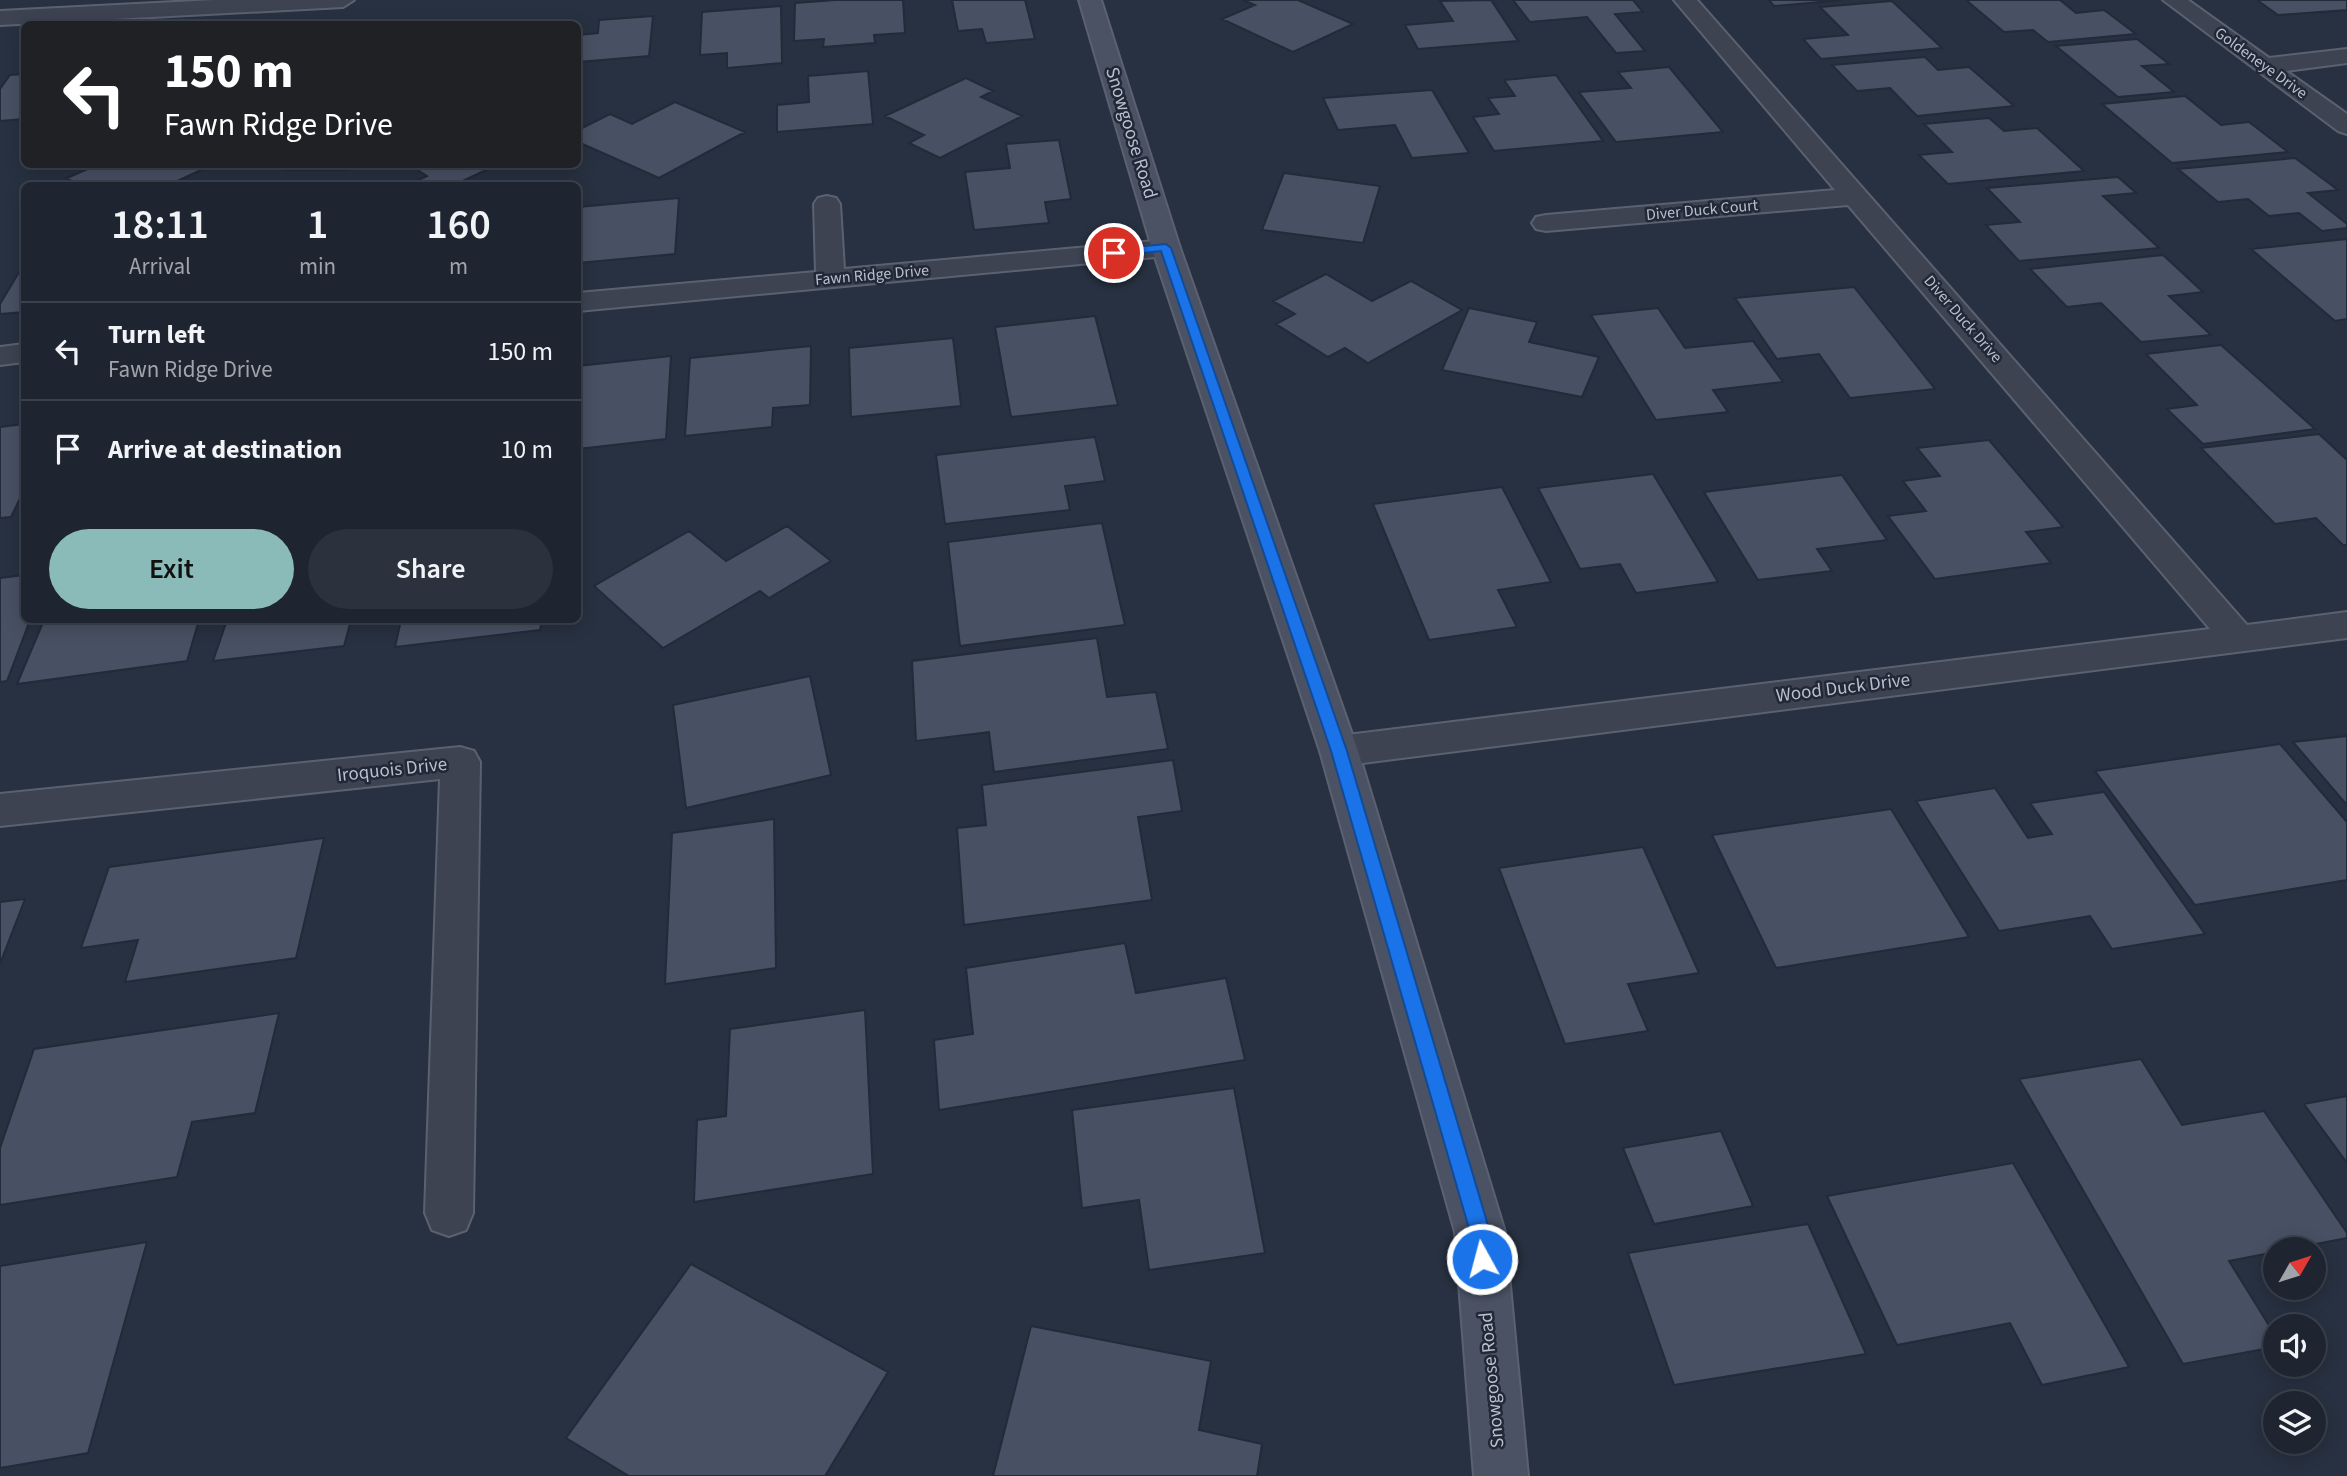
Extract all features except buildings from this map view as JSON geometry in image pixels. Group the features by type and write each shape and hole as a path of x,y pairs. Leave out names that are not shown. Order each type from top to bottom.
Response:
{"street":[{"path":"0,18 63,7 343,0"},
{"name":"Snowgoose Road","path":"1090,0 1166,248 1339,751 1480,1232 1501,1476"},
{"name":"Diver Duck Drive","path":"1685,0 1858,196 2239,639"},
{"name":"Goldeneye Drive","path":"2174,0 2347,127"},
{"path":"2265,66 2347,56"},
{"name":"Diver Duck Court","path":"1546,223 1858,196"},
{"path":"827,204 830,279"},
{"name":"Fawn Ridge Drive","path":"581,302 1166,248"},
{"path":"0,356 21,353"},
{"name":"Wood Duck Drive","path":"1339,751 2347,625"},
{"name":"Iroquois Drive","path":"0,810 460,762 449,1213"}],"route":[{"path":"1114,253 1166,248 1339,751 1480,1232 1482,1259"}]}
